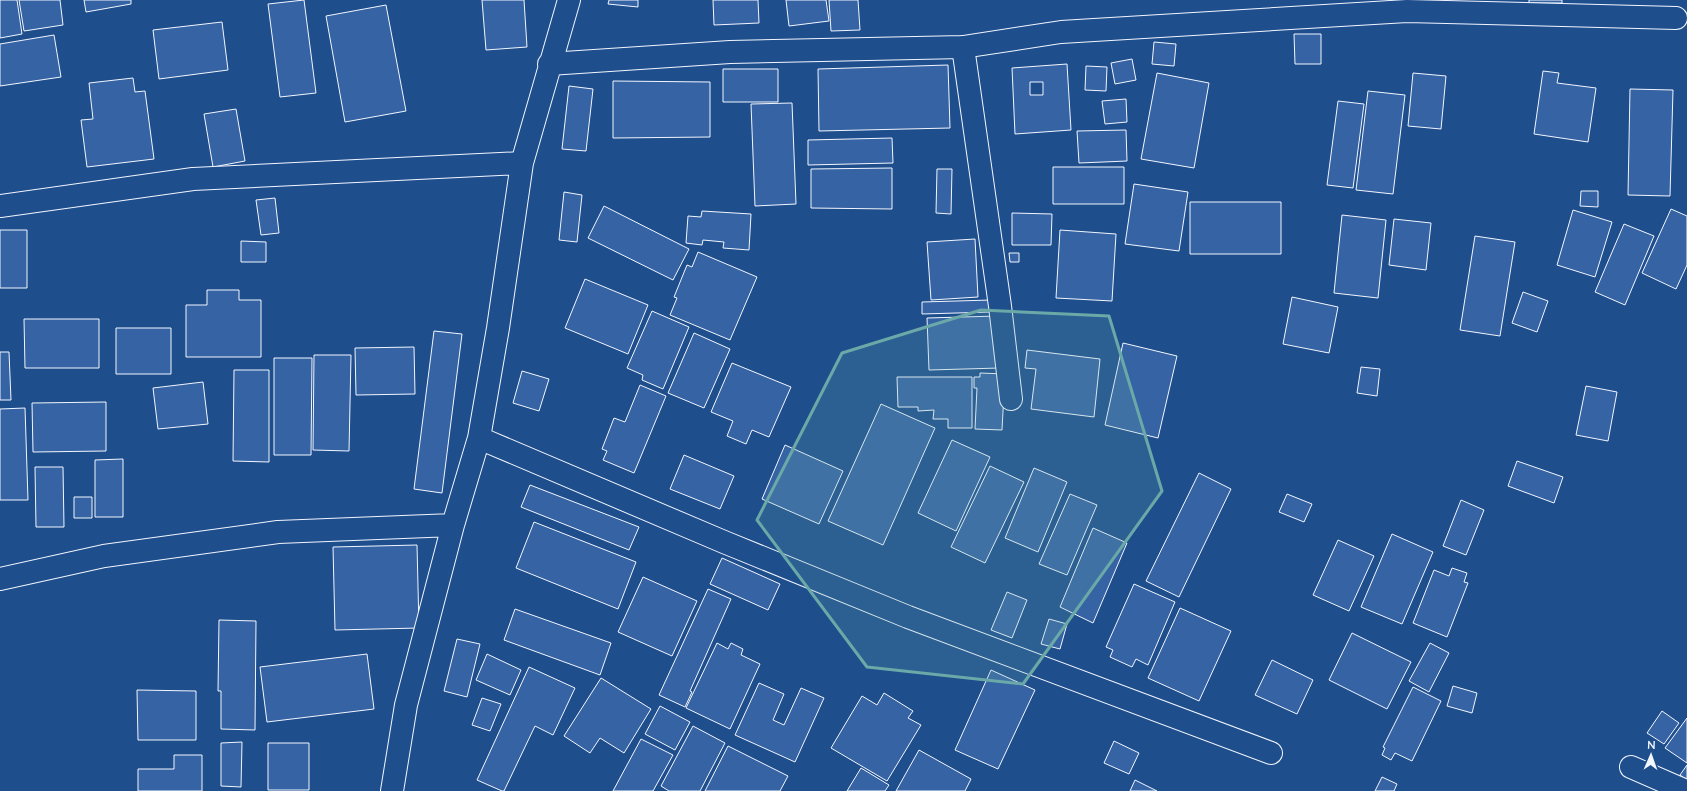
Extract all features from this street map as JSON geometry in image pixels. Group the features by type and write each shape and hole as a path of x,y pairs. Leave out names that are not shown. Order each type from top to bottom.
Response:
{"street":[{"path":"392,791 406,705 453,525 479,438 498,328 522,163 569,0"},
{"path":"550,64 730,52 962,47 1061,32 1407,11 1676,18"},
{"path":"962,47 1000,306 1011,399"},
{"path":"0,206 193,180 522,163"},
{"path":"479,438 724,542 908,617 1271,753"},
{"path":"0,579 104,556 278,532 453,525"},
{"path":"1631,767 1686,791"}],"highlighted area":[{"path":"981,310 1109,316 1162,491 1023,684 867,667 757,520 842,353"}],"building":[{"path":"0,0 17,0 22,34 0,38"},
{"path":"19,0 60,0 63,25 24,31"},
{"path":"84,0 131,0 131,4 86,12"},
{"path":"304,0 316,93 280,97 268,4"},
{"path":"482,0 524,0 527,47 486,50"},
{"path":"609,0 638,0 638,7 608,4"},
{"path":"713,0 758,0 759,23 714,25"},
{"path":"786,0 826,0 829,21 789,26"},
{"path":"829,0 858,0 860,30 831,31"},
{"path":"1529,0 1562,0 1562,3 1529,3"},
{"path":"386,5 406,111 345,122 326,16"},
{"path":"222,22 228,70 159,79 153,30"},
{"path":"1294,34 1321,34 1321,64 1295,64"},
{"path":"54,35 61,77 0,86 0,44"},
{"path":"1154,42 1176,44 1174,66 1152,64"},
{"path":"1132,59 1136,80 1115,84 1111,63"},
{"path":"1067,64 1071,130 1015,134 1012,68","holes":["1030,82 1043,82 1043,95 1030,95"]},
{"path":"948,65 950,128 819,131 818,69"},
{"path":"1086,66 1107,67 1106,91 1085,90"},
{"path":"723,69 778,69 778,102 723,102"},
{"path":"1543,71 1559,73 1557,83 1596,88 1588,142 1534,134"},
{"path":"1157,73 1209,83 1194,168 1141,159"},
{"path":"1413,73 1446,76 1441,129 1408,126"},
{"path":"133,78 135,92 145,91 154,159 87,167 81,120 93,119 89,83"},
{"path":"613,81 710,82 710,137 613,138"},
{"path":"569,86 593,89 586,151 562,149"},
{"path":"1630,89 1673,90 1670,196 1628,195"},
{"path":"1368,91 1405,95 1393,194 1356,190"},
{"path":"1126,99 1127,122 1105,124 1102,101"},
{"path":"1338,101 1364,104 1353,188 1327,185"},
{"path":"792,103 796,204 755,206 751,104"},
{"path":"236,109 245,161 213,167 204,114"},
{"path":"1126,130 1127,161 1079,163 1077,131"},
{"path":"892,138 893,163 808,165 808,140"},
{"path":"1053,167 1124,167 1124,204 1053,204"},
{"path":"892,168 892,209 811,208 811,169"},
{"path":"937,169 952,169 951,214 936,213"},
{"path":"1134,184 1188,192 1179,251 1125,244"},
{"path":"1581,191 1598,191 1598,207 1580,206"},
{"path":"564,192 582,195 577,242 559,240"},
{"path":"275,198 279,233 261,235 256,200"},
{"path":"1190,202 1281,202 1281,254 1190,254"},
{"path":"604,206 689,249 673,280 588,238"},
{"path":"1671,209 1687,216 1687,265 1676,289 1642,273"},
{"path":"1573,210 1612,222 1595,277 1557,265"},
{"path":"702,211 751,214 749,250 723,248 724,242 703,240 702,245 686,243 688,216 701,217"},
{"path":"1012,213 1052,214 1051,245 1012,245"},
{"path":"1342,215 1386,220 1378,298 1334,293"},
{"path":"1394,219 1431,223 1426,270 1389,265"},
{"path":"1624,224 1654,236 1625,305 1595,292"},
{"path":"0,230 27,230 27,288 0,288"},
{"path":"1060,230 1116,234 1112,301 1056,298"},
{"path":"1475,236 1515,242 1500,336 1460,330"},
{"path":"975,239 978,297 931,300 927,242"},
{"path":"241,241 266,242 266,262 241,262"},
{"path":"698,252 757,277 730,340 670,315 677,298 674,297 687,265 692,267"},
{"path":"1009,253 1019,253 1019,262 1010,262"},
{"path":"585,279 648,305 628,354 565,328"},
{"path":"207,290 239,290 239,300 261,300 261,357 186,357 186,305 207,305"},
{"path":"1523,292 1548,301 1537,332 1512,323"},
{"path":"1292,297 1338,307 1329,353 1283,344"},
{"path":"991,300 991,312 922,314 922,302"},
{"path":"652,311 689,327 663,389 642,380 643,375 627,368"},
{"path":"998,316 1000,368 929,370 927,318"},
{"path":"24,319 99,319 99,368 25,368"},
{"path":"116,328 171,328 171,374 116,374"},
{"path":"434,331 462,334 442,493 414,489"},
{"path":"694,333 730,349 704,408 668,393"},
{"path":"1123,343 1177,356 1158,438 1105,425"},
{"path":"414,347 415,394 356,395 355,348"},
{"path":"1027,350 1100,359 1094,417 1031,409 1036,369 1025,368"},
{"path":"0,352 9,352 11,400 0,400"},
{"path":"314,355 351,355 349,451 313,450"},
{"path":"274,358 312,358 311,455 274,455"},
{"path":"732,363 791,387 769,437 752,430 746,444 727,436 733,421 711,412"},
{"path":"1361,367 1380,369 1377,396 1357,393"},
{"path":"234,370 269,370 269,462 233,461"},
{"path":"522,371 549,379 539,411 513,403"},
{"path":"980,373 1005,374 1002,430 975,429 977,388 974,388 974,377 980,377"},
{"path":"897,377 972,377 972,428 948,428 948,419 933,419 934,410 918,411 918,407 898,407"},
{"path":"203,382 208,424 158,429 153,388"},
{"path":"640,385 666,396 634,473 603,460 607,451 602,449 614,418 625,422"},
{"path":"1586,386 1617,392 1608,441 1576,435"},
{"path":"106,402 106,451 33,452 32,403"},
{"path":"881,404 935,428 883,545 828,521"},
{"path":"25,408 28,500 0,500 0,409"},
{"path":"952,440 990,457 956,531 918,513"},
{"path":"785,445 843,471 819,524 762,499"},
{"path":"684,455 734,476 720,509 670,489"},
{"path":"123,459 123,517 95,517 95,460"},
{"path":"1517,461 1563,477 1554,503 1508,486"},
{"path":"990,466 1024,482 985,563 951,547"},
{"path":"35,467 63,467 64,527 36,527"},
{"path":"1034,468 1067,482 1038,552 1005,538"},
{"path":"1199,473 1231,489 1179,597 1146,581"},
{"path":"530,485 639,527 629,550 521,507"},
{"path":"1070,494 1097,505 1067,575 1039,564"},
{"path":"1287,494 1312,504 1304,522 1279,512"},
{"path":"74,497 92,497 92,518 74,518"},
{"path":"1461,500 1484,510 1466,555 1443,546"},
{"path":"534,522 636,562 618,609 516,568"},
{"path":"1093,528 1127,543 1093,623 1060,607"},
{"path":"1392,534 1433,552 1402,624 1361,607"},
{"path":"1338,540 1374,556 1349,611 1313,595"},
{"path":"417,545 419,628 335,630 333,547"},
{"path":"722,558 780,584 768,610 710,584"},
{"path":"1452,568 1467,573 1464,582 1468,583 1447,637 1413,623 1434,570 1449,576"},
{"path":"643,577 697,601 672,656 618,632"},
{"path":"1134,584 1175,602 1148,665 1136,659 1132,667 1110,657 1113,650 1106,647"},
{"path":"708,589 731,599 690,691 692,692 685,707 659,695"},
{"path":"1007,592 1027,600 1012,638 991,630"},
{"path":"1180,608 1231,631 1199,701 1148,678"},
{"path":"515,609 611,643 600,675 504,640"},
{"path":"1049,619 1067,624 1060,649 1041,644"},
{"path":"219,620 256,621 255,730 221,729 221,691 218,691"},
{"path":"1352,633 1411,662 1387,709 1329,680"},
{"path":"457,639 480,644 467,697 444,691"},
{"path":"717,643 728,649 731,643 743,649 741,655 760,664 730,729 686,708"},
{"path":"1430,643 1449,653 1429,692 1409,681"},
{"path":"367,654 374,709 267,722 260,667"},
{"path":"487,654 521,670 510,695 476,680"},
{"path":"1272,660 1313,680 1297,714 1255,695"},
{"path":"529,667 575,688 553,735 535,726 504,791 502,791 477,780"},
{"path":"991,670 1035,690 998,769 955,750"},
{"path":"601,678 651,709 624,753 600,738 590,753 564,736"},
{"path":"759,683 784,694 773,720 784,725 801,688 824,698 795,762 735,735"},
{"path":"1453,686 1477,693 1472,713 1447,706"},
{"path":"1413,687 1441,701 1412,761 1395,753 1391,760 1382,755 1385,748 1383,747"},
{"path":"137,690 196,691 196,740 138,740"},
{"path":"884,693 913,711 908,718 921,725 887,781 831,748 862,696 877,705"},
{"path":"482,698 501,704 490,731 472,725"},
{"path":"660,706 690,722 675,750 645,734"},
{"path":"1662,711 1679,723 1664,744 1647,733"},
{"path":"1687,718 1687,763 1665,748"},
{"path":"693,726 725,743 700,791 669,791 661,786"},
{"path":"641,739 673,755 653,791 613,791"},
{"path":"1114,741 1139,753 1129,774 1104,763"},
{"path":"242,742 241,787 221,786 221,743"},
{"path":"268,743 309,743 309,790 268,790"},
{"path":"728,746 788,776 780,791 705,791"},
{"path":"919,750 971,779 965,791 896,791"},
{"path":"174,755 202,755 202,791 138,791 138,769 174,769"},
{"path":"1687,765 1687,780 1680,775"},
{"path":"861,768 889,785 885,791 847,791"},
{"path":"1382,777 1397,784 1394,791 1375,791"},
{"path":"1135,780 1157,791 1130,791"}]}
